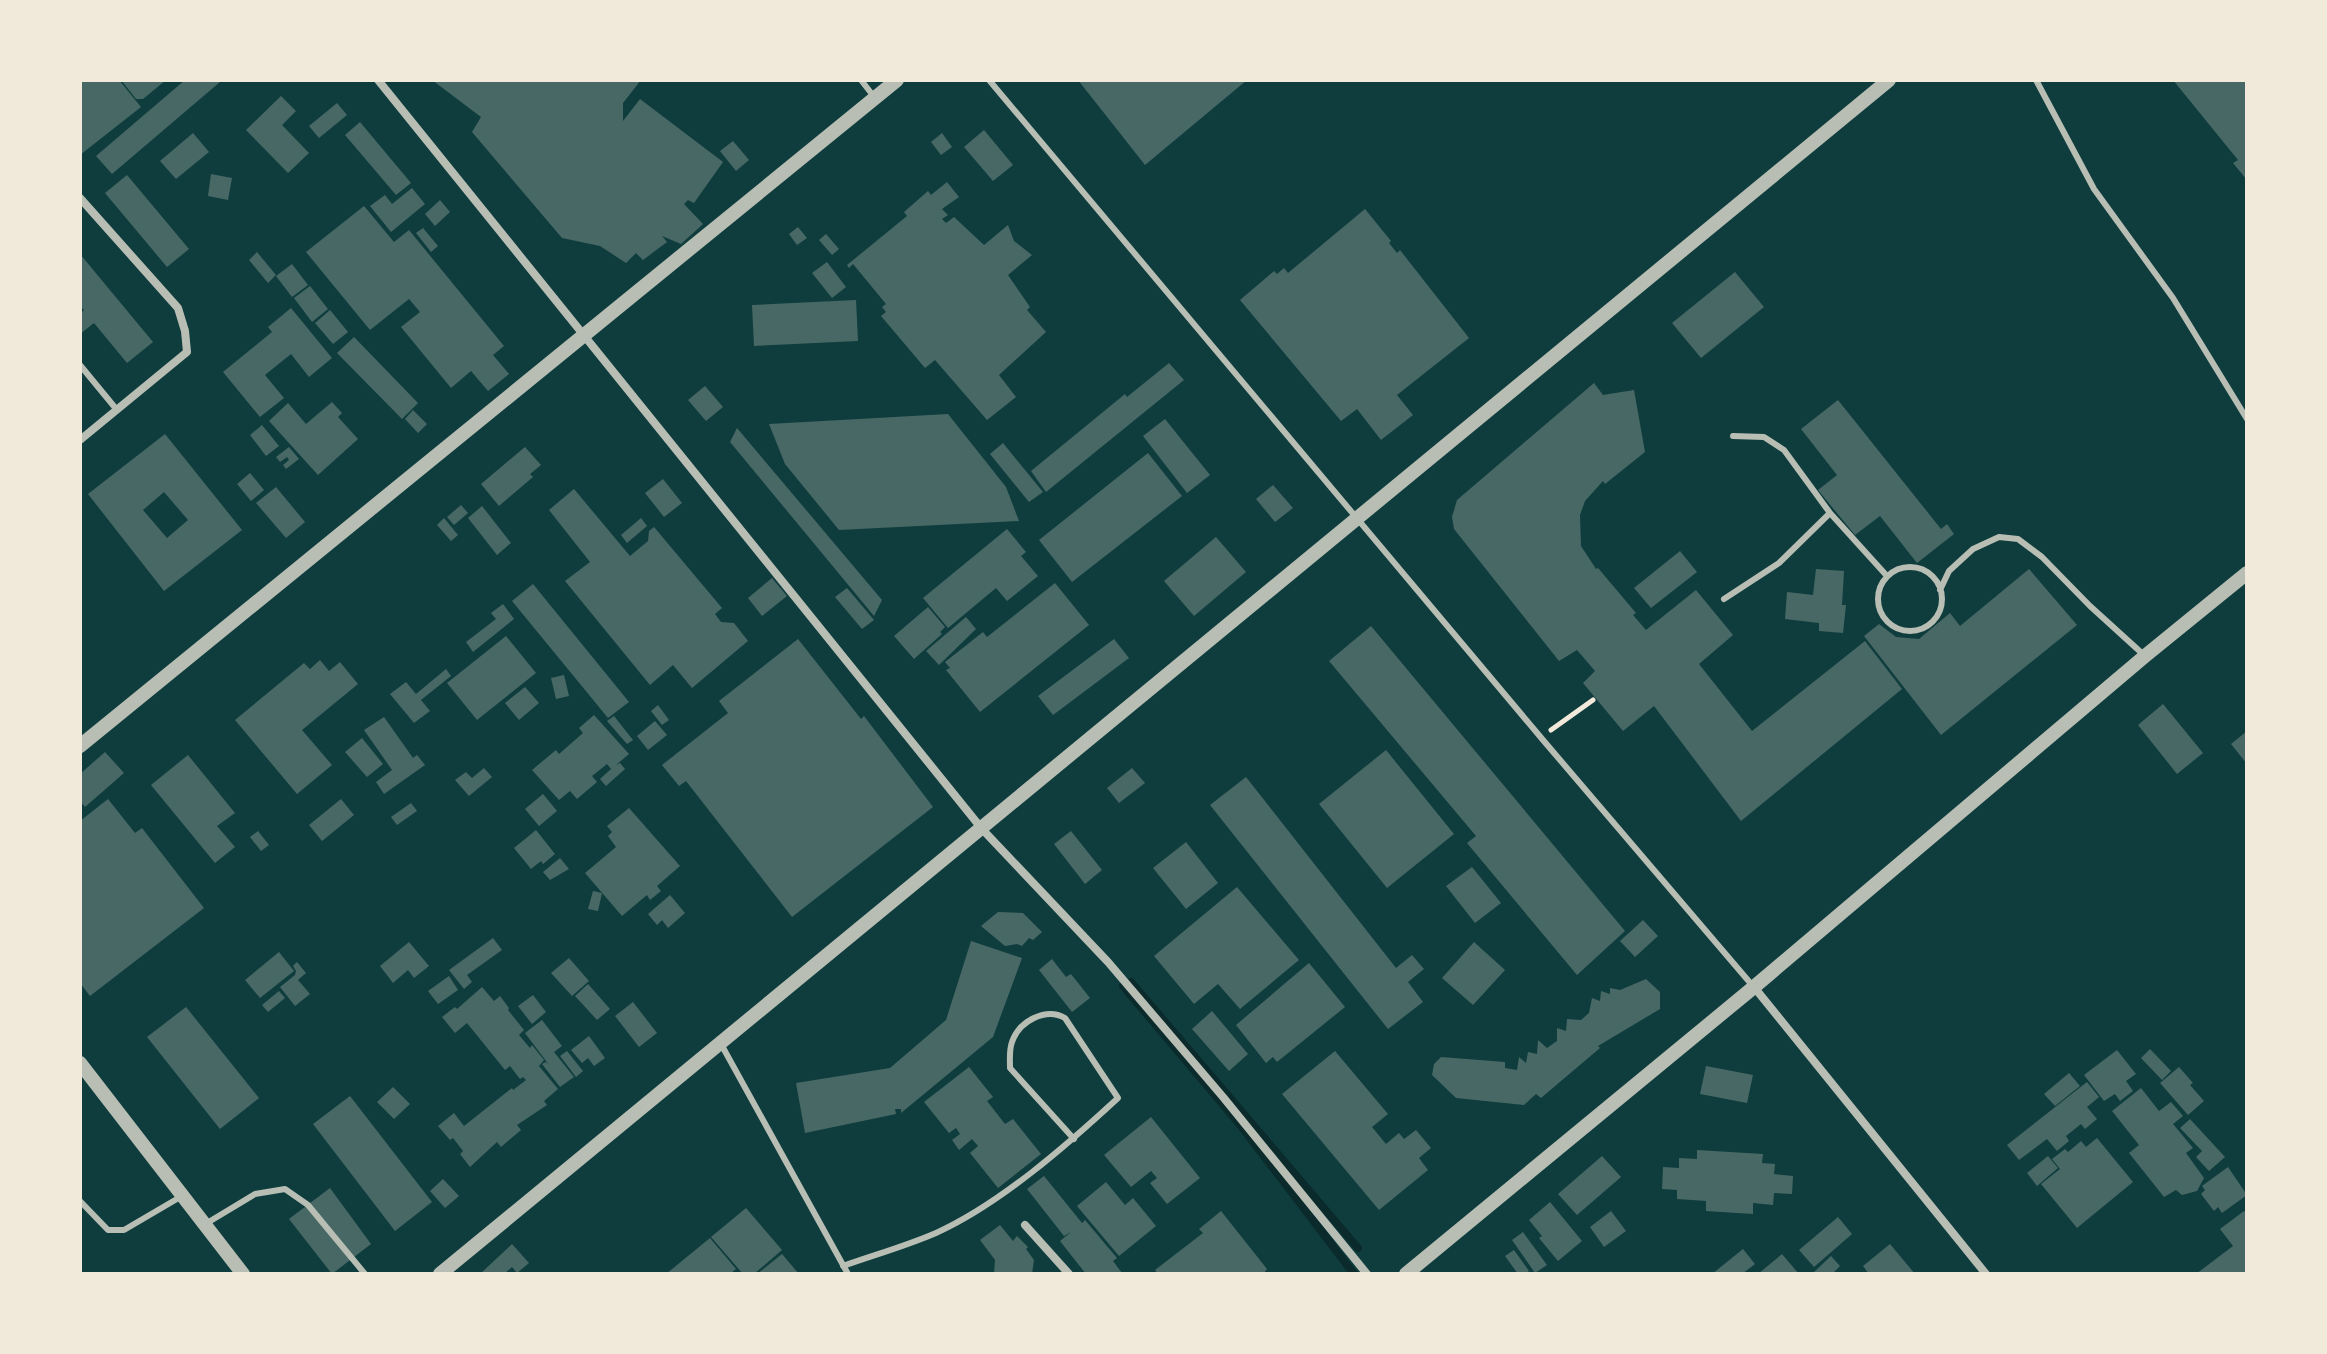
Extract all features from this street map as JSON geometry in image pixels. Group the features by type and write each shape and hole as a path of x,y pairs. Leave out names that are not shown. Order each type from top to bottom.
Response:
{"street":[{"path":"378,80 982,829 1108,962 1367,1274"},
{"path":"80,746 897,80"},
{"path":"440,1274 1889,80"},
{"path":"80,198 178,308 187,352 80,440"},
{"path":"1406,1274 2247,573"},
{"path":"1754,987 1986,1274"},
{"path":"80,1063 243,1274"},
{"path":"1025,1225 1069,1274"}],"lane":[{"path":"861,80 875,98"},
{"path":"989,80 1754,987"},
{"path":"2036,80 2094,189 2173,298 2247,419"},
{"path":"80,365 117,410"},
{"path":"1733,436 1764,437 1784,450 1830,513 1887,576"},
{"path":"1724,599 1779,563 1830,513"},
{"path":"1940,590 1949,571 1973,549 1999,537 2018,539 2042,557 2145,656"},
{"path":"1901,569 1920,569 1936,581 1940,590 1942,600 1934,620 1925,627 1904,631 1893,627 1879,610 1879,589 1887,576 1901,569"},
{"path":"843,1266 938,1232 992,1200 1074,1139 1118,1098 1065,1018 1047,1013 1025,1023 1017,1033 1012,1042 1010,1068 1074,1139"},
{"path":"721,1044 848,1274"},
{"path":"204,1225 255,1194 285,1189 308,1205 365,1274"},
{"path":"80,1201 108,1230 124,1230 182,1196"}],"path":[{"path":"1543,740 1553,726 1593,700"}],"building":[{"path":"80,80 119,80 141,107 80,155"},
{"path":"121,80 166,80 143,99 136,99"},
{"path":"185,80 220,82 112,174 96,156"},
{"path":"432,80 641,80 623,103 623,121 640,99 723,162 694,203 688,200 684,204 703,224 681,244 662,236 667,242 643,260 636,253 626,263 600,246 562,238 472,132 481,117"},
{"path":"1078,80 1247,80 1145,165"},
{"path":"2173,80 2247,80 2247,180 2233,163 2238,160"},
{"path":"281,96 296,111 282,125 309,153 288,173 246,130"},
{"path":"337,103 347,115 319,138 309,126"},
{"path":"360,122 411,183 396,195 345,135"},
{"path":"984,130 1013,165 993,181 964,147"},
{"path":"193,133 209,152 176,179 160,161"},
{"path":"942,133 952,147 941,155 931,142"},
{"path":"733,141 749,160 736,171 720,151"},
{"path":"211,174 232,178 228,200 208,196"},
{"path":"127,175 189,249 167,267 105,193"},
{"path":"947,182 959,197 942,209 948,215 942,219 946,223 954,217 984,245 1008,225 1014,241 1032,255 1008,275 1030,307 1027,310 1046,332 999,375 1016,397 987,420 935,360 925,368 881,316 886,312 882,307 886,304 853,264 849,268 847,265 907,216 904,212 928,191 931,195"},
{"path":"412,188 425,204 391,232 370,206 385,195 392,204"},
{"path":"440,200 450,212 435,226 425,214"},
{"path":"364,206 394,242 409,230 504,346 493,355 509,374 488,391 471,371 451,388 401,327 420,312 409,299 370,330 306,252"},
{"path":"1365,209 1397,253 1400,250 1469,338 1397,395 1413,415 1381,440 1357,409 1341,421 1240,300 1274,271 1277,274 1284,268 1288,273"},
{"path":"798,227 807,238 797,245 789,234"},
{"path":"423,228 438,246 431,252 416,233"},
{"path":"826,234 839,249 832,255 819,240"},
{"path":"257,252 276,275 268,283 249,260"},
{"path":"80,254 153,342 127,363 94,323 80,334 80,314 84,310 80,306"},
{"path":"827,262 846,287 832,298 812,273"},
{"path":"292,264 308,285 292,297 276,276"},
{"path":"1735,272 1764,307 1701,358 1672,323"},
{"path":"310,286 328,309 312,322 294,298"},
{"path":"856,300 858,341 754,346 752,305"},
{"path":"291,308 332,358 309,377 291,354 265,375 284,398 260,417 223,372 272,332 268,327"},
{"path":"330,310 348,332 333,344 315,323"},
{"path":"354,337 418,403 402,419 337,353"},
{"path":"1169,363 1184,380 1046,492 1031,471 1125,394 1127,397"},
{"path":"1594,383 1603,395 1634,390 1645,452 1605,484 1603,481 1585,501 1580,515 1581,546 1596,569 1636,613 1633,615 1646,630 1696,590 1733,635 1699,664 1752,731 1865,641 1902,689 1741,821 1654,706 1623,731 1583,683 1595,671 1577,650 1559,661 1454,529 1452,517 1457,500"},
{"path":"705,386 723,407 706,421 688,400"},
{"path":"1838,400 1941,529 1947,524 1954,534 1917,563 1880,516 1855,535 1818,490 1837,475 1801,429"},
{"path":"332,402 342,413 338,417 358,439 318,475 269,421 288,403 306,424"},
{"path":"413,410 427,424 418,433 405,419"},
{"path":"948,414 1006,487 1019,521 839,530 785,464 769,424"},
{"path":"1165,419 1210,475 1187,493 1143,436"},
{"path":"262,425 279,446 266,456 250,435"},
{"path":"737,428 882,600 874,616 730,442"},
{"path":"165,434 242,530 164,591 88,494","holes":["164,492 188,520 167,538 143,510"]},
{"path":"1003,443 1043,492 1029,502 990,454"},
{"path":"289,447 299,459 286,469 283,465 289,460 287,457 280,462 276,457"},
{"path":"525,447 541,465 530,474 533,477 499,506 481,484"},
{"path":"1148,453 1182,496 1072,582 1039,540"},
{"path":"250,473 264,490 251,501 237,484"},
{"path":"663,479 682,503 664,517 645,493"},
{"path":"1273,485 1293,508 1275,522 1256,499"},
{"path":"276,487 305,522 286,538 256,503"},
{"path":"574,489 630,556 648,541 649,531 654,527 722,608 715,614 721,622 734,623 748,641 692,688 673,665 650,685 565,581 590,562 549,510"},
{"path":"461,505 468,513 454,525 447,517"},
{"path":"482,506 511,543 497,555 468,518"},
{"path":"444,518 458,535 451,541 437,525"},
{"path":"641,518 647,526 627,543 621,535"},
{"path":"1007,529 1026,552 1021,556 1038,576 1007,601 996,588 948,628 923,598"},
{"path":"1216,537 1246,572 1194,616 1164,581"},
{"path":"1680,551 1697,572 1651,608 1634,588"},
{"path":"1816,569 1844,571 1842,605 1846,605 1843,633 1819,631 1819,623 1785,619 1787,592 1813,595"},
{"path":"2029,569 2077,625 1941,735 1864,636 1879,624 1896,637 1919,639 1950,613 1960,626"},
{"path":"772,578 787,596 762,616 748,598"},
{"path":"1055,583 1089,625 980,712 946,670 950,668 945,662 983,632 987,637"},
{"path":"533,584 629,702 608,718 512,601"},
{"path":"847,588 874,620 862,629 835,597"},
{"path":"503,604 514,619 473,652 466,642 496,619 491,613"},
{"path":"928,607 945,627 940,632 942,634 914,659 894,636"},
{"path":"966,617 976,629 939,665 926,651"},
{"path":"1371,626 1625,931 1577,975 1467,843 1476,836 1329,661"},
{"path":"506,636 536,673 477,720 447,683"},
{"path":"798,639 861,719 864,716 933,807 792,917 686,781 679,786 662,765 728,713 719,701"},
{"path":"1114,639 1129,658 1053,715 1038,696"},
{"path":"320,660 329,671 340,662 358,684 302,730 332,765 297,794 235,720 304,663 310,669"},
{"path":"446,669 451,676 421,700 430,711 414,723 390,694 406,682 416,694"},
{"path":"564,675 569,696 556,699 551,678"},
{"path":"525,687 539,703 519,720 505,703"},
{"path":"2163,704 2203,753 2177,774 2138,725"},
{"path":"658,705 669,720 662,725 651,711"},
{"path":"594,715 629,754 616,765 620,763 625,769 606,786 600,779 611,769 607,764 592,776 597,782 577,799 570,791 559,800 532,770 556,750 559,754 583,733 579,728"},
{"path":"614,716 633,740 627,744 607,721"},
{"path":"384,717 413,758 417,755 425,765 384,794 376,782 392,770 364,730"},
{"path":"655,721 667,735 648,750 637,736"},
{"path":"2247,731 2247,764 2231,744"},
{"path":"362,738 383,764 367,777 345,752"},
{"path":"1386,750 1454,834 1387,888 1319,804"},
{"path":"105,752 124,773 85,807 80,801 80,774"},
{"path":"188,755 235,813 217,826 235,847 215,863 151,785"},
{"path":"484,768 492,777 469,796 455,780 466,772 472,778"},
{"path":"1132,768 1145,783 1119,803 1107,788"},
{"path":"1246,777 1396,968 1412,955 1424,969 1408,982 1423,1002 1388,1029 1210,805"},
{"path":"543,794 557,811 539,826 525,809"},
{"path":"108,799 135,833 142,828 204,908 90,996 80,983 80,821"},
{"path":"341,799 354,815 322,841 309,825"},
{"path":"411,803 417,811 397,825 391,817"},
{"path":"629,808 680,866 657,886 661,891 650,900 647,895 622,916 585,873 616,847 608,836 612,832 607,826"},
{"path":"536,830 555,854 531,869 514,848"},
{"path":"258,831 269,845 261,851 250,837"},
{"path":"1071,831 1102,870 1085,884 1054,844"},
{"path":"1186,842 1218,883 1186,909 1153,868"},
{"path":"560,858 569,869 550,880 543,872"},
{"path":"1472,867 1501,903 1475,923 1446,886"},
{"path":"1237,887 1299,960 1240,1009 1218,984 1194,1004 1154,956"},
{"path":"593,891 602,893 598,911 588,909"},
{"path":"670,895 685,913 668,928 662,920 657,925 648,914"},
{"path":"998,912 1023,913 1042,932 1033,940 1029,938 1022,946 1005,946 981,926"},
{"path":"1643,920 1658,936 1635,957 1620,941"},
{"path":"493,938 502,950 467,975 472,982 464,989 449,970"},
{"path":"971,941 1022,958 993,1037 901,1113 901,1109 895,1109 896,1114 805,1133 796,1083 890,1068 946,1020"},
{"path":"409,942 429,966 414,978 408,970 393,983 380,966"},
{"path":"1474,942 1505,970 1473,1005 1442,978"},
{"path":"279,952 294,971 260,998 245,980"},
{"path":"569,958 589,981 572,996 551,973"},
{"path":"1052,959 1066,977 1071,974 1090,998 1072,1012 1039,970"},
{"path":"297,962 306,973 298,980 310,994 295,1006 280,987 295,975 293,966"},
{"path":"1309,963 1345,1007 1277,1062 1273,1057 1266,1063 1236,1025"},
{"path":"449,976 458,990 438,1004 428,991"},
{"path":"1646,979 1660,992 1660,1009 1598,1046 1600,1048 1541,1098 1536,1094 1524,1105 1456,1098 1432,1075 1434,1064 1441,1057 1505,1062 1505,1068 1517,1070 1519,1057 1526,1063 1528,1052 1537,1054 1538,1040 1547,1048 1557,1041 1557,1028 1566,1031 1567,1019 1581,1020 1589,1013 1592,998 1600,1001 1601,991 1610,994 1610,988 1620,990"},
{"path":"588,984 610,1009 597,1020 575,996"},
{"path":"482,987 494,1001 500,996 509,1008 524,1030 519,1035 544,1060 539,1066 558,1089 544,1101 547,1105 517,1125 521,1130 501,1147 497,1142 470,1167 453,1138 450,1140 438,1126 454,1113 464,1126 526,1080 523,1077 520,1079 510,1066 505,1070 467,1023 455,1033 442,1017 455,1007 457,1009"},
{"path":"279,991 285,998 268,1012 262,1005"},
{"path":"533,995 546,1012 532,1024 518,1006"},
{"path":"633,1002 657,1033 639,1047 615,1016"},
{"path":"186,1007 259,1098 220,1129 147,1037"},
{"path":"1212,1011 1248,1054 1229,1071 1192,1029"},
{"path":"542,1020 562,1046 554,1052 574,1077 560,1087 542,1064 546,1062 549,1065 525,1033"},
{"path":"589,1036 605,1058 594,1066 588,1058 582,1063 571,1050"},
{"path":"2150,1049 2171,1071 2162,1080 2141,1058"},
{"path":"2117,1050 2136,1074 2126,1081 2133,1091 2120,1101 2115,1094 2104,1101 2084,1075"},
{"path":"567,1051 583,1071 576,1077 560,1056"},
{"path":"1335,1051 1388,1114 1372,1127 1386,1144 1399,1133 1404,1139 1416,1130 1431,1148 1419,1158 1428,1170 1379,1210 1282,1094"},
{"path":"1706,1066 1753,1075 1747,1103 1700,1094"},
{"path":"969,1067 993,1097 987,1101 1005,1124 1013,1119 1041,1154 998,1188 970,1153 978,1146 972,1139 959,1150 952,1140 960,1134 956,1128 949,1133 924,1102"},
{"path":"2179,1067 2204,1101 2188,1115 2160,1083"},
{"path":"2069,1073 2080,1086 2055,1106 2044,1094"},
{"path":"2087,1082 2099,1097 2087,1107 2097,1119 2085,1129 2081,1124 2066,1136 2069,1141 2057,1151 2047,1139 2019,1160 2007,1145"},
{"path":"393,1087 410,1104 394,1119 377,1102"},
{"path":"2141,1088 2159,1111 2171,1102 2183,1116 2173,1124 2193,1148 2186,1153 2204,1178 2197,1191 2182,1195 2176,1190 2164,1197 2129,1153 2139,1145 2112,1111"},
{"path":"350,1096 432,1202 395,1231 313,1124"},
{"path":"1151,1117 1200,1178 1167,1204 1150,1183 1157,1178 1151,1171 1131,1187 1104,1155"},
{"path":"2190,1119 2225,1157 2209,1171 2196,1157 2202,1151 2180,1128"},
{"path":"2097,1138 2133,1182 2077,1228 2041,1184 2060,1169 2052,1159 2065,1149 2068,1152 2081,1141 2086,1147"},
{"path":"1697,1150 1763,1154 1762,1163 1775,1164 1774,1174 1793,1176 1792,1194 1774,1193 1773,1205 1753,1203 1753,1214 1706,1211 1706,1201 1677,1199 1677,1190 1662,1189 1663,1167 1679,1168 1679,1158 1697,1159"},
{"path":"1602,1156 1621,1177 1577,1215 1558,1194"},
{"path":"2048,1156 2058,1168 2037,1186 2027,1173"},
{"path":"2228,1167 2247,1195 2222,1213 2218,1207 2214,1211 2201,1194 2205,1190 2202,1186"},
{"path":"1044,1176 1082,1223 1085,1220 1117,1258 1113,1261 1122,1273 1086,1274 1060,1241 1071,1232 1064,1236 1027,1189"},
{"path":"443,1179 459,1196 445,1208 430,1191"},
{"path":"1106,1182 1125,1205 1133,1198 1156,1226 1119,1256 1077,1206"},
{"path":"330,1188 371,1244 332,1274 289,1219"},
{"path":"1550,1202 1582,1241 1558,1261 1529,1220"},
{"path":"746,1208 782,1250 754,1274 743,1274 711,1237"},
{"path":"1221,1211 1267,1269 1263,1274 1158,1274 1155,1270 1203,1233 1199,1229"},
{"path":"1611,1211 1626,1231 1604,1247 1590,1227"},
{"path":"2244,1211 2247,1214 2247,1274 2196,1274 2233,1246 2220,1229"},
{"path":"1838,1217 1852,1234 1814,1267 1799,1250"},
{"path":"1000,1225 1013,1241 1017,1236 1028,1247 1026,1249 1034,1260 1032,1274 994,1274 995,1260 980,1240"},
{"path":"1523,1232 1547,1265 1535,1273 1512,1240"},
{"path":"710,1238 736,1269 730,1274 666,1274"},
{"path":"512,1244 529,1263 517,1273 512,1267 504,1274 480,1274"},
{"path":"1890,1244 1915,1274 1869,1274 1863,1266"},
{"path":"1743,1249 1755,1264 1742,1274 1712,1274"},
{"path":"1514,1250 1529,1271 1525,1274 1518,1274 1505,1256"},
{"path":"782,1254 799,1274 757,1274"},
{"path":"1782,1254 1799,1274 1758,1274"},
{"path":"1831,1256 1840,1266 1832,1274 1816,1274 1814,1272"}],"waterway":[{"path":"1131,982 1358,1248"},
{"path":"1123,986 1241,1126 1354,1274"}]}
